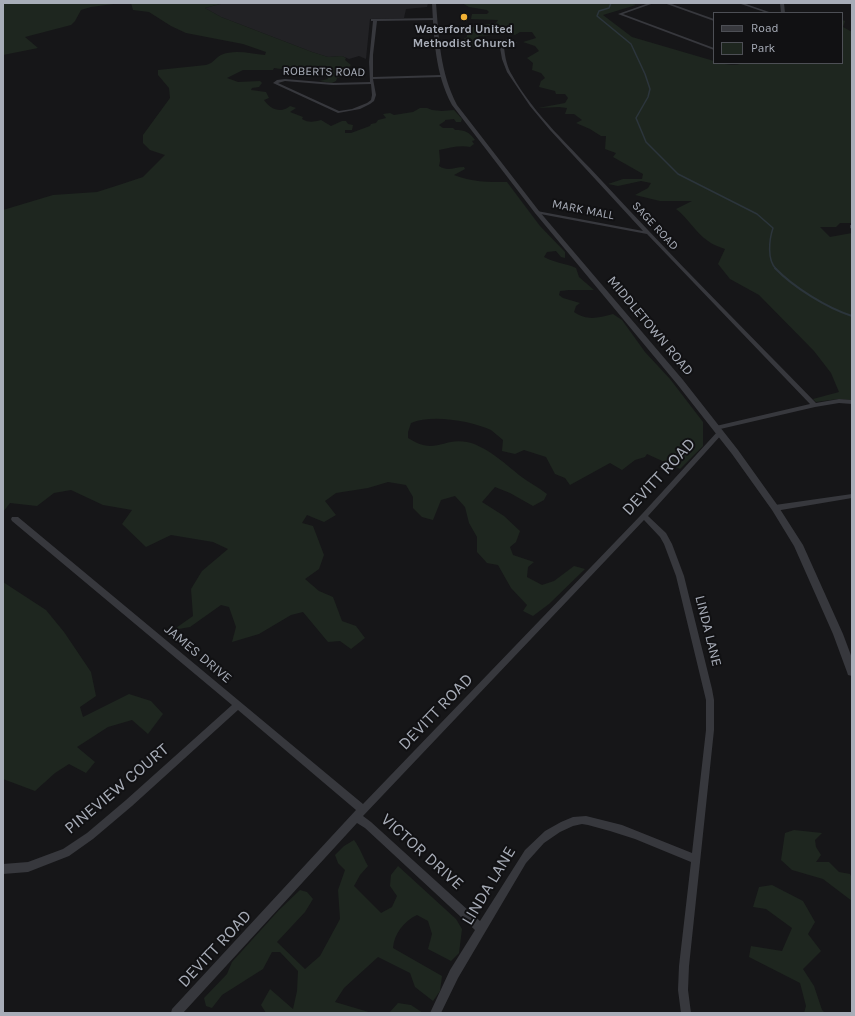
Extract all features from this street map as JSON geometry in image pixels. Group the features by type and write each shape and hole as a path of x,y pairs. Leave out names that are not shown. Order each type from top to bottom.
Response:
{"street":[{"name":"MIDDLETOWN ROAD","path":"434,3 441,76 448,94 538,212 680,382 718,430 775,508 798,545 838,634 852,672"},
{"path":"652,3 620,14 713,49"},
{"path":"666,3 713,20"},
{"path":"740,3 767,12"},
{"path":"371,82 370,53 373,44 374,20 435,19"},
{"name":"SAGE ROAD","path":"502,46 506,67 524,96 647,233 815,405"},
{"name":"ROBERTS ROAD","path":"371,82 375,95 372,101 355,110 342,112 333,110 275,83 278,80 285,80 333,84 441,76"},
{"name":"MARK MALL","path":"538,212 647,233"},
{"path":"718,430 815,405 838,401 852,402"},
{"name":"DEVITT ROAD","path":"176,1013 360,813 644,516 718,430"},
{"path":"775,508 852,496"},
{"name":"LINDA LANE","path":"644,516 663,535 680,576 710,700 710,730 684,966 683,990 686,1013"},
{"name":"JAMES DRIVE","path":"15,519 238,704 360,813"},
{"name":"PINEVIEW COURT","path":"3,870 28,867 66,853 90,836 129,803 238,704"},
{"name":"VICTOR DRIVE","path":"360,813 368,825 482,929"},
{"name":"LINDA LANE","path":"435,1013 454,974 522,860 532,846 566,823 584,820 627,831 695,859"}],"shaded area":[{"path":"224,3 428,3 427,7 406,9 404,18 370,19 366,59 359,56 349,59 342,56 328,57 312,52 221,17 205,8"}],"green space":[{"path":"3,3 121,3 91,7 81,10 71,25 25,37 38,48 3,55"},
{"path":"131,3 224,3 205,8 221,17 312,52 328,57 342,56 346,58 345,60 351,65 349,67 343,67 347,76 337,78 336,81 332,83 319,81 328,79 326,74 323,73 274,68 273,70 243,70 227,78 238,82 260,81 262,83 259,87 252,88 251,90 266,92 269,98 264,100 269,106 279,110 283,110 290,106 296,108 290,112 303,117 302,119 309,122 321,120 331,126 342,121 346,121 348,124 353,125 352,130 345,130 345,133 351,133 370,126 378,120 386,118 383,114 390,113 394,115 413,112 420,108 442,111 454,110 462,119 461,122 456,122 454,119 445,120 439,125 443,128 453,128 455,130 462,130 466,132 475,140 472,141 474,144 470,147 466,146 439,150 439,166 445,169 464,167 465,169 454,175 467,179 486,182 507,182 540,226 565,252 565,258 561,257 556,251 547,252 544,257 576,268 579,277 594,290 560,291 559,295 563,298 580,303 576,306 574,312 583,317 593,318 613,314 622,320 645,352 670,379 703,422 703,446 680,469 647,454 645,457 635,460 622,470 610,463 570,485 565,478 555,474 546,457 524,450 515,454 502,451 503,440 491,430 462,421 440,419 420,420 411,423 408,438 426,446 458,441 474,444 494,456 522,478 547,494 544,500 533,506 510,493 495,487 482,502 504,516 520,531 516,542 510,547 513,555 534,562 528,567 527,577 542,585 554,581 574,566 585,569 549,604 533,616 523,611 527,605 511,588 498,565 487,563 477,552 477,537 469,523 465,507 455,496 441,500 433,520 422,517 413,508 413,497 406,485 388,482 368,488 336,493 325,501 336,515 324,522 307,515 302,523 313,526 324,555 319,569 305,579 319,591 333,597 342,621 356,626 365,638 351,649 340,641 328,642 303,612 291,615 259,634 232,642 236,627 229,607 221,605 190,627 173,630 193,616 191,589 202,571 228,549 213,542 171,535 146,547 122,524 132,510 103,505 71,490 54,493 37,506 10,503 3,512 3,210 53,195 97,192 143,177 165,155 150,150 143,143 143,135 170,98 169,88 158,75 158,70 206,65 211,63 219,56 232,52 265,55 266,52 243,44 186,33 171,26 149,12 133,10"},
{"path":"462,3 630,3 636,5 603,15 632,37 713,61 713,64 843,64 843,27 852,32 852,223 840,223 836,227 820,227 830,237 852,233 852,400 838,399 816,402 813,399 839,392 831,373 814,351 759,295 730,279 718,264 725,249 712,244 703,237 676,209 692,201 660,201 635,195 648,188 651,183 641,181 618,186 608,184 623,179 642,179 643,174 613,157 616,153 605,149 606,136 601,136 576,123 582,120 574,114 565,114 567,108 538,108 565,103 568,98 565,94 556,94 555,91 539,87 541,81 545,78 541,73 532,70 533,63 527,58 539,51 535,46 523,42 536,38 532,32 520,32 515,35 501,31 493,35 478,36 481,40 477,43 480,48 474,48 471,44 465,43 462,40 467,37 467,29 470,27 483,27 483,25 496,23 498,20 471,19 472,14 487,14 489,12 487,10 469,7"},
{"path":"3,582 46,610 64,632 91,672 96,696 80,707 83,717 129,694 151,701 163,714 148,734 132,720 108,727 77,747 95,762 86,773 69,764 55,773 35,791 3,779"},
{"path":"794,830 822,833 815,840 816,847 821,855 816,862 829,862 839,872 850,874 852,878 852,901 823,879 792,870 781,860 785,833"},
{"path":"354,840 368,866 360,875 354,886 381,913 392,907 397,896 390,886 391,875 398,866 456,919 462,929 459,953 451,961 428,949 432,934 428,921 417,915 400,928 395,938 393,948 442,976 440,991 433,1001 415,987 410,973 378,957 344,988 335,1002 372,1013 266,1013 261,1005 270,989 293,1009 297,991 298,971 280,952 272,952 263,969 222,995 212,1008 206,1006 204,998 227,974 232,962 279,910 300,890 307,892 313,899 305,912 277,942 305,969 320,956 340,919 338,890 345,870 338,863 335,855 344,846"},
{"path":"772,885 803,901 815,922 808,934 821,951 803,969 814,986 822,1010 825,1013 804,1013 806,1006 800,983 749,957 751,946 782,951 792,928 766,909 753,907 759,887"},
{"path":"398,1003 411,1005 423,1013 389,1013"}],"waterway":[{"path":"611,3 609,8 599,11 597,16 631,44 645,74 650,89 648,97 636,118 646,142 678,174 757,214 773,228 770,255 776,269"},
{"path":"776,269 811,296 832,308 852,316"}],"place":[{"name":"Waterford United Methodist Church","path":"464,17"}]}
